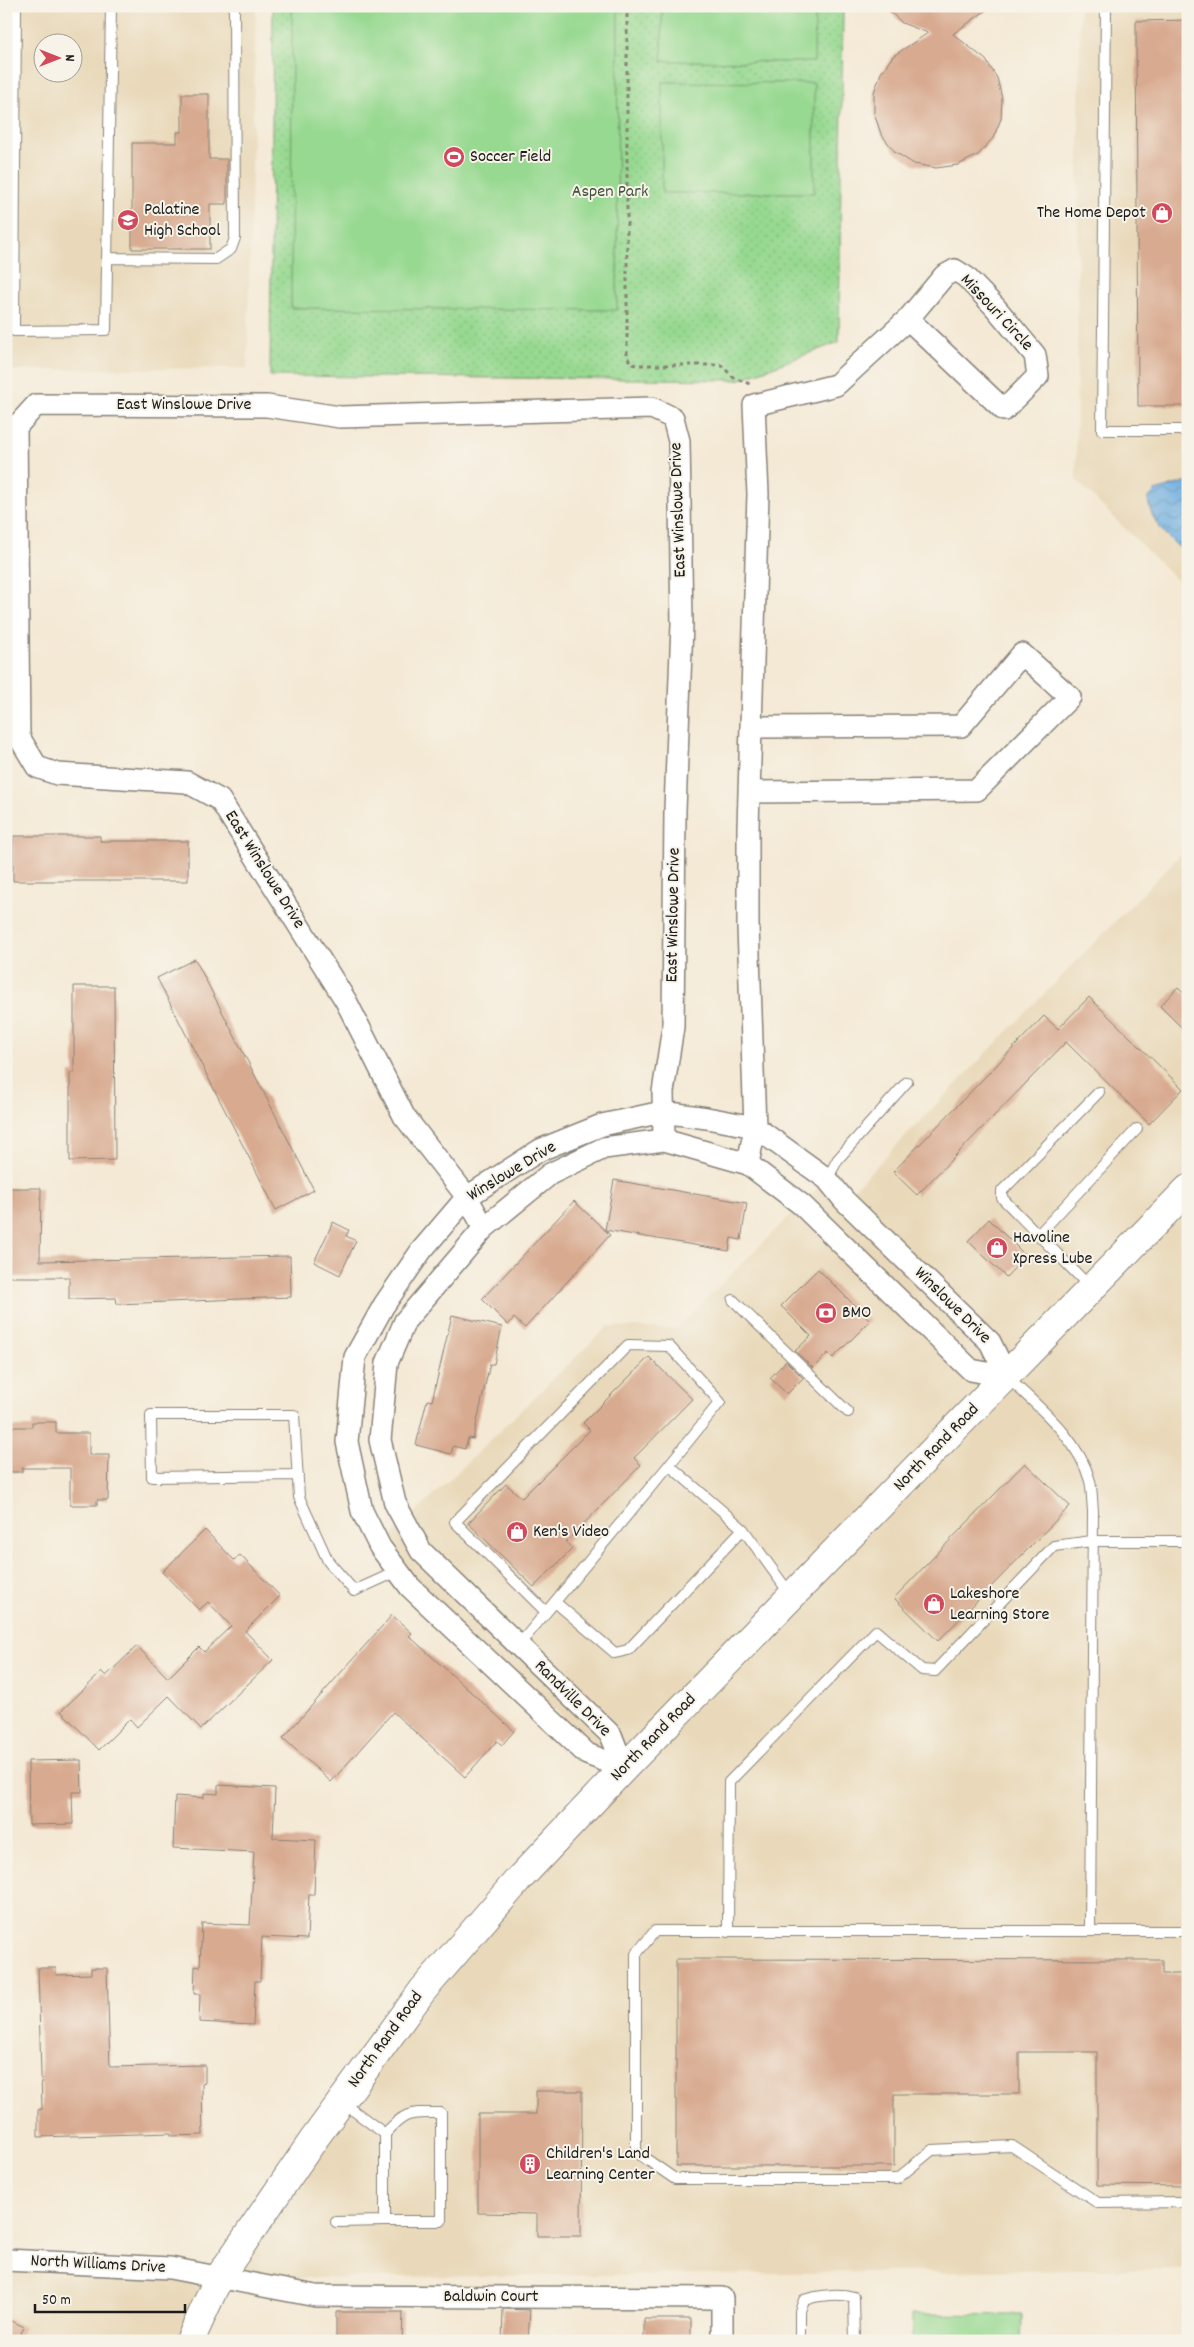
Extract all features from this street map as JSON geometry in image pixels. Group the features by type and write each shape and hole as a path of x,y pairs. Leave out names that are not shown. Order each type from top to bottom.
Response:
{"main road":[{"name":"North Rand Road","path":"190,2341 218,2279 341,2101 423,1990 518,1880 624,1768 1092,1289 1184,1200"}],"street":[{"name":"Missouri Circle","path":"955,270 966,277 995,307 1035,355 1038,376 1004,410 908,318 944,276 955,270"},
{"path":"748,1164 755,1128 748,926 749,792 758,494 754,405 836,385 908,318"},
{"name":"East Winslowe Drive","path":"484,1228 467,1197 404,1116 346,1001 220,800 187,782 57,774 37,767 19,737 16,426 36,405 267,406 340,417 652,408 673,418 679,441 682,624 675,810 673,1027 662,1112 664,1140"},
{"path":"749,792 977,790 1070,696 1022,654 961,726 751,727"},
{"name":"Winslowe Drive","path":"355,1357 384,1305 421,1251 467,1197 540,1150 602,1125 662,1112 707,1118 755,1128 827,1179 844,1200 990,1342 1007,1377"},
{"name":"Winslowe Drive","path":"387,1363 405,1321 484,1228 550,1174 604,1148 664,1140 748,1164 802,1204 971,1370 1007,1377"},
{"name":"Randville Drive","path":"355,1357 347,1442 362,1511 380,1547 410,1587 587,1754 624,1768"},
{"name":"Randville Drive","path":"387,1363 380,1440 395,1504 421,1551 611,1735 624,1768"},
{"path":"398,1571 421,1551"},
{"name":"North Williams Drive","path":"6,2260 170,2268 218,2279"},
{"name":"Baldwin Court","path":"218,2279 316,2296 722,2298 722,2341"}],"lane":[{"path":"16,6 11,60 14,331 106,330 111,6"},
{"path":"107,258 216,259 231,250 235,238 234,6"},
{"path":"1106,6 1102,430 1188,430"},
{"path":"827,1179 838,1159 907,1082"},
{"path":"1092,1289 1002,1198 1002,1191 1099,1092"},
{"path":"1038,1235 1137,1129"},
{"path":"734,1300 848,1412"},
{"path":"518,1646 720,1402 669,1346 628,1345 455,1522 546,1612"},
{"path":"1007,1377 1053,1422 1075,1448 1090,1480 1093,1511 1090,1931"},
{"path":"298,1475 152,1477 151,1415 294,1415 298,1475 299,1497 328,1561 354,1591 398,1571"},
{"path":"669,1465 743,1530 792,1597"},
{"path":"555,1602 615,1653 628,1650 743,1530"},
{"path":"728,1932 730,1782 876,1630 922,1670 935,1671 1054,1546 1092,1541 1188,1541"},
{"path":"1188,1931 655,1931 636,1954 636,2152 674,2179 897,2179 932,2150 1012,2146 1098,2203 1188,2202"},
{"path":"341,2101 385,2134"},
{"path":"336,2222 441,2221 441,2114 411,2114 399,2118 385,2134 385,2221"},
{"path":"800,2341 800,2311 804,2300 813,2297 846,2295 854,2297 855,2341"}],"path":[{"path":"627,6 627,356 631,364 637,365 721,365 734,378 753,386 758,404"}],"shaded area":[{"name":"Palatine High School","path":"6,6 256,6 247,368 6,370"},
{"path":"1080,6 1188,6 1188,591 1076,480"},
{"path":"1188,847 1188,2269 219,2279 190,2341 6,2341 6,2260 218,2279 314,2139 624,1768 410,1587 380,1547 608,1326 676,1329 827,1179 844,1199"}],"green space":[{"name":"Aspen Park","path":"273,6 843,6 839,342 738,380 270,376"},
{"name":"Soccer Field","path":"292,6 618,6 617,310 291,308"},
{"path":"662,6 815,6 814,62 662,61"},
{"path":"662,82 814,83 814,193 662,193"},
{"path":"912,2314 1022,2315 1021,2341 912,2341"}],"water":[{"path":"1188,481 1188,554 1162,530 1153,515 1148,499 1155,491"}],"building":[{"path":"884,6 992,6 953,34 986,60 997,78 1002,98 1001,119 993,138 978,155 958,165 936,168 914,164 895,152 881,134 874,113 874,92 881,73 893,56 928,33 902,23"},
{"name":"The Home Depot","path":"1188,20 1188,406 1138,406 1136,21"},
{"path":"182,94 209,94 209,159 227,159 227,204 210,204 210,249 132,249 132,143 177,143 177,132 182,132"},
{"path":"13,836 100,836 100,841 188,841 188,881 13,881"},
{"path":"195,959 314,1190 276,1210 157,978"},
{"path":"74,986 114,986 115,1160 70,1161 70,1073 74,1073"},
{"path":"1178,987 1188,996 1188,1034 1160,1006"},
{"path":"1089,997 1183,1089 1149,1124 1066,1042 917,1195 893,1172 1044,1016 1058,1029"},
{"path":"614,1180 747,1203 741,1240 731,1238 729,1251 605,1230"},
{"path":"6,1188 41,1188 40,1261 290,1256 291,1297 117,1304 116,1298 69,1299 69,1277 6,1277"},
{"path":"574,1201 610,1235 525,1328 514,1318 508,1325 482,1299"},
{"name":"Havoline Xpress Lube","path":"989,1219 1026,1256 1006,1277 968,1241"},
{"path":"333,1222 349,1230 346,1236 356,1241 340,1275 314,1262"},
{"name":"BMO","path":"818,1269 870,1321 833,1358 828,1353 813,1368 795,1351 811,1336 781,1306"},
{"path":"452,1315 502,1327 494,1364 490,1364 473,1439 468,1438 465,1449 453,1446 451,1454 416,1445 427,1400 432,1401"},
{"path":"649,1357 692,1399 634,1458 641,1465 566,1542 572,1549 534,1587 468,1523 506,1484 522,1498 590,1430 583,1423"},
{"path":"786,1361 803,1378 787,1394 770,1378"},
{"path":"32,1422 56,1422 56,1433 89,1433 89,1455 109,1455 108,1500 97,1500 97,1505 70,1505 70,1468 22,1468 22,1472 6,1472 6,1427 32,1427"},
{"path":"1025,1463 1070,1506 938,1641 894,1598"},
{"path":"205,1530 234,1560 240,1555 280,1596 245,1631 273,1660 201,1729 169,1696 137,1727 130,1719 99,1750 61,1711 102,1672 106,1676 137,1646 168,1678 199,1647 204,1652 231,1626 208,1602 199,1610 162,1572"},
{"path":"392,1615 412,1633 409,1636 514,1731 502,1745 497,1741 465,1777 393,1712 331,1782 283,1738"},
{"path":"81,1760 82,1792 72,1792 73,1824 29,1825 28,1761"},
{"path":"218,1785 275,1788 273,1838 316,1840 314,1895 309,1895 307,1939 262,1937 260,1981 255,1981 253,2025 199,2022 200,1994 194,1994 195,1966 200,1967 202,1923 250,1925 254,1852 173,1848 175,1796 204,1798 204,1793 218,1794"},
{"path":"676,1959 1162,1960 1162,1974 1188,1974 1188,2186 1097,2185 1097,2052 1019,2052 1019,2094 894,2094 894,2166 676,2166"},
{"path":"38,1968 56,1968 56,1975 91,1974 91,1968 107,1968 110,2067 205,2065 205,2083 202,2084 203,2135 171,2136 171,2133 38,2137 38,2110 42,2109"},
{"name":"Children's Land Learning Center","path":"536,2091 582,2091 581,2236 537,2236 537,2214 478,2213 478,2114 536,2114"},
{"path":"503,2309 530,2310 528,2341 502,2341"},
{"path":"336,2312 403,2312 402,2341 336,2341"},
{"path":"6,2318 24,2327 17,2341 6,2341"},
{"path":"644,2319 691,2319 691,2341 644,2341"}],"place":[{"name":"Soccer Field","path":"454,157"},
{"name":"The Home Depot","path":"1162,213"},
{"name":"Palatine High School","path":"128,220"},
{"name":"Havoline Xpress Lube","path":"997,1248"},
{"name":"BMO","path":"826,1313"},
{"name":"Ken's Video","path":"517,1532"},
{"name":"Lakeshore Learning Store","path":"934,1604"},
{"name":"Children's Land Learning Center","path":"530,2164"}]}
